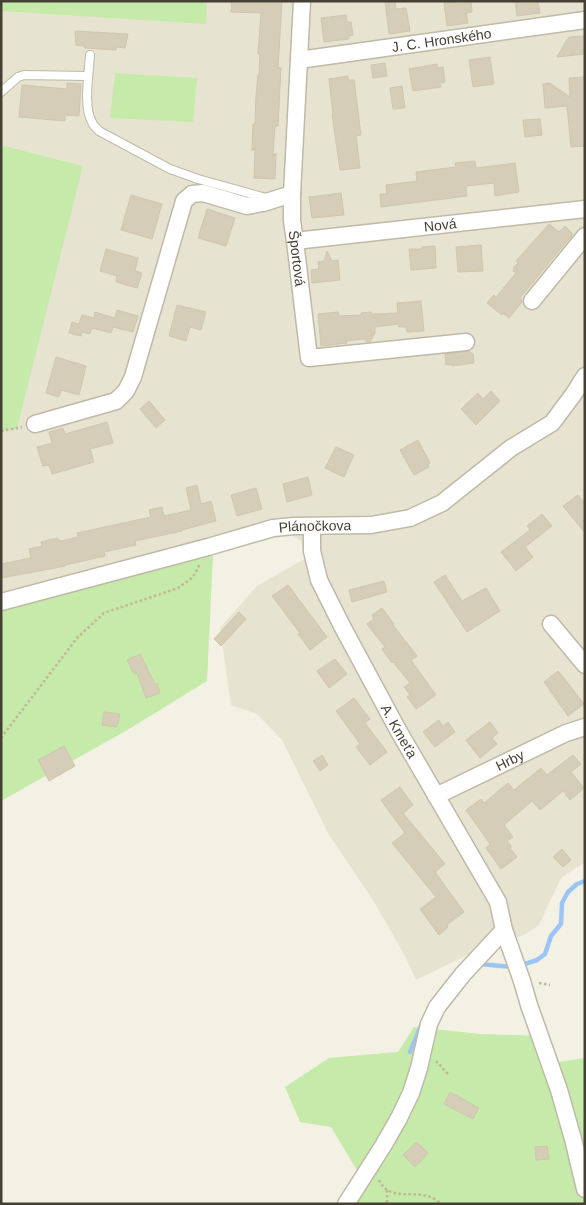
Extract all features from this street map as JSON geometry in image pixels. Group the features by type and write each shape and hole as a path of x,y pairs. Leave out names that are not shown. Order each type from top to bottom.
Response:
{"street":[{"name":"Športová","path":"302,1 292,221 309,358 466,342"},
{"name":"J. C. Hronského","path":"299,60 585,20"},
{"path":"35,424 116,401 126,391 132,377 184,201 192,194 203,193 247,206 292,194"},
{"name":"Nová","path":"295,241 585,209"},
{"path":"532,301 585,236"},
{"name":"Plánočkova","path":"1,602 273,528 371,525 410,518 442,502 511,448 552,422 585,376"},
{"name":"A. Kmeťa","path":"312,527 312,551 319,580 342,626 436,796 498,902 504,930 559,1090 585,1189"},
{"path":"551,624 585,665"},
{"name":"Hrby","path":"436,796 566,733 585,727"},
{"path":"346,1204 373,1163 411,1094 429,1024 437,1007 476,959 504,930"}],"lane":[{"path":"90,55 87,103 92,124 99,131 170,169 198,179 273,200"},
{"path":"1,92 18,77 24,75 88,76"}],"path":[{"path":"1,431 35,424"},
{"path":"1,738 77,638 104,613 178,588 193,577 208,547"},
{"path":"373,1163 381,1185 387,1190 396,1194 427,1196 440,1204"},
{"path":"387,1190 387,1204"}],"shaded area":[{"path":"1,1 585,1 585,862 561,878 539,925 524,935 467,955 416,980 405,956 373,900 329,835 282,740 257,714 231,705 220,628 257,586 304,559 301,541 290,534 1,610 1,431 17,429 83,166 1,145"}],"green space":[{"path":"1,1 207,1 206,24 1,11"},
{"path":"115,73 197,78 193,122 110,118"},
{"path":"1,145 83,166 17,429 1,431"},
{"path":"213,554 207,681 129,729 1,801 1,610"},
{"path":"414,1027 480,1034 546,1036 559,1062 585,1058 585,1204 341,1204 361,1177 331,1127 300,1122 285,1087 329,1058 398,1052"}],"building":[{"path":"232,1 282,1 278,68 281,68 278,126 275,126 273,154 276,154 275,179 254,178 255,150 252,150 253,124 255,124 259,75 260,54 258,54 261,13 231,12"},
{"path":"385,1 395,1 396,9 406,8 410,31 389,34"},
{"path":"471,1 472,12 466,13 468,23 447,26 444,3"},
{"path":"515,1 538,1 540,13 517,16"},
{"path":"346,15 347,22 351,22 353,35 349,36 349,39 324,42 321,18"},
{"path":"75,31 128,34 125,48 117,47 116,50 85,48 84,46 76,45"},
{"path":"585,36 585,54 557,57 569,37"},
{"path":"490,57 494,84 473,87 469,60"},
{"path":"385,63 387,76 373,78 371,65"},
{"path":"437,64 438,68 443,67 445,82 440,83 441,87 413,91 409,69"},
{"path":"348,76 348,80 354,80 361,135 356,136 360,168 340,170 329,79"},
{"path":"585,77 585,146 571,147 567,106 545,108 543,84 550,83 570,97 569,78"},
{"path":"67,83 81,84 79,116 65,115 65,121 19,117 22,85 67,89"},
{"path":"402,86 405,108 393,109 390,88"},
{"path":"540,119 542,135 525,137 523,120"},
{"path":"475,161 476,168 515,163 519,192 495,196 494,183 466,186 467,196 381,207 380,194 387,194 386,185 417,181 416,172 456,167 455,163"},
{"path":"341,193 344,215 312,218 309,197"},
{"path":"131,195 162,204 152,239 121,230"},
{"path":"207,209 235,218 226,246 198,238"},
{"path":"549,224 559,232 565,226 573,234 520,298 522,302 509,318 503,313 502,315 487,303 494,295 496,297 516,273 513,271 515,268 513,268 518,263 516,261"},
{"path":"481,245 483,271 458,272 456,247"},
{"path":"435,246 436,268 411,270 409,249"},
{"path":"106,249 138,258 135,271 142,273 137,288 116,282 117,276 100,271"},
{"path":"327,251 332,261 338,260 340,280 312,283 311,270 319,269 318,262 324,261"},
{"path":"421,301 424,331 407,332 406,327 399,327 398,324 375,327 375,333 370,342 364,339 321,346 318,314 338,312 339,316 361,315 361,313 371,312 371,314 398,313 397,303"},
{"path":"177,305 206,312 201,330 190,327 186,341 169,336"},
{"path":"117,310 138,316 133,332 113,327 111,333 92,328 90,334 82,332 81,336 69,333 72,322 79,324 82,315 94,318 95,312 115,318"},
{"path":"469,351 473,354 474,363 446,365 445,354"},
{"path":"56,357 86,366 79,395 61,390 59,397 46,393"},
{"path":"491,391 500,401 476,425 461,409 478,393 483,399"},
{"path":"149,401 165,420 156,428 140,409"},
{"path":"107,422 113,443 90,449 94,462 52,474 49,465 43,466 37,447 52,443 49,432 63,428 65,434"},
{"path":"418,440 430,463 428,464 429,467 414,475 400,450"},
{"path":"336,447 354,455 344,477 325,468"},
{"path":"308,477 312,495 287,502 283,484"},
{"path":"197,485 201,504 211,501 216,521 182,531 135,541 136,545 104,552 105,556 65,566 1,578 1,564 31,558 29,549 42,546 41,542 57,538 61,541 78,537 77,533 151,517 149,510 162,507 164,516 191,510 186,488"},
{"path":"256,488 262,509 237,516 231,495"},
{"path":"578,495 585,504 585,533 563,506"},
{"path":"542,514 552,526 525,547 533,557 516,571 501,552 530,530 527,526"},
{"path":"445,575 462,601 486,588 500,611 467,632 434,582"},
{"path":"384,581 387,592 352,602 349,590"},
{"path":"288,585 327,637 310,650 298,634 300,633 272,596"},
{"path":"382,608 417,656 411,660 436,695 416,709 407,697 410,695 404,687 410,683 392,663 382,649 385,647 367,624 374,619 372,615"},
{"path":"239,612 246,619 221,646 214,639"},
{"path":"140,654 155,684 157,683 160,693 146,698 137,673 134,674 127,660"},
{"path":"335,659 347,674 329,688 317,671"},
{"path":"558,671 584,704 568,716 544,682"},
{"path":"354,698 370,719 365,723 387,752 370,765 356,747 360,744 336,711"},
{"path":"104,712 120,714 117,727 102,725"},
{"path":"439,720 443,726 448,722 455,732 435,747 423,732"},
{"path":"490,722 498,733 492,738 497,744 480,758 466,740"},
{"path":"64,746 75,766 49,781 38,760"},
{"path":"322,755 328,765 320,771 313,761"},
{"path":"573,755 581,764 571,772 584,788 570,800 563,791 540,810 532,801 504,825 513,837 507,841 517,857 501,869 486,848 490,844 466,810 481,799 484,803 508,783 514,790 541,768 547,775"},
{"path":"400,787 413,805 403,813 445,864 435,872 464,912 447,925 448,927 439,935 420,909 436,897 392,843 405,833 381,800"},
{"path":"562,849 571,860 563,867 553,857"},
{"path":"450,1092 479,1108 473,1119 444,1104"},
{"path":"417,1142 428,1153 415,1167 403,1155"},
{"path":"547,1146 549,1159 536,1160 535,1147"}],"waterway":[{"path":"522,965 537,960 545,954 551,936 561,924 562,903 568,892 577,884 585,881"},
{"path":"479,964 512,967"},
{"path":"410,1052 422,1023"}]}
